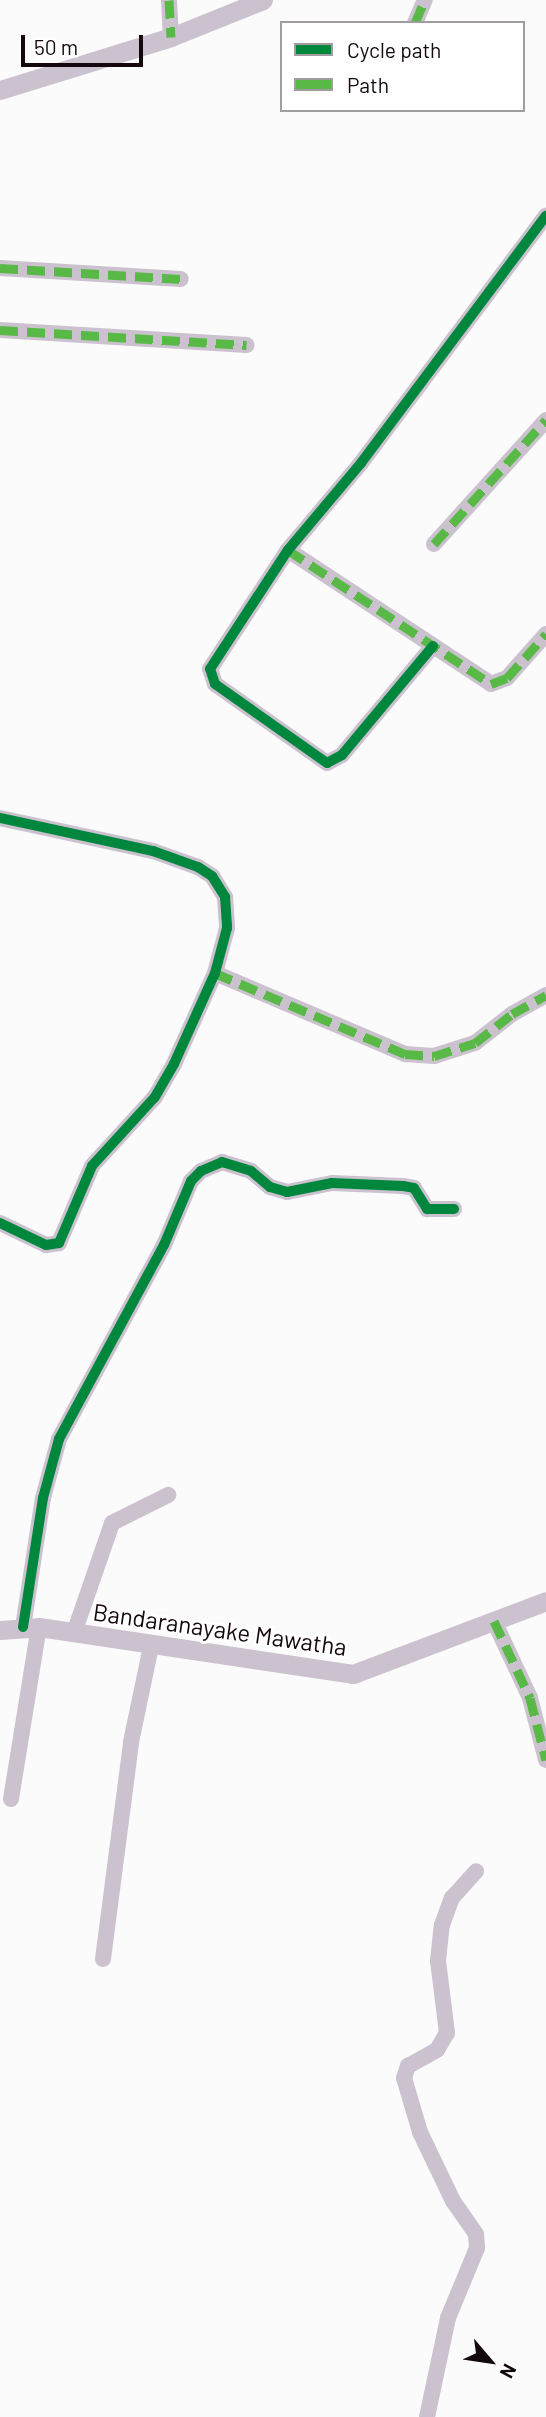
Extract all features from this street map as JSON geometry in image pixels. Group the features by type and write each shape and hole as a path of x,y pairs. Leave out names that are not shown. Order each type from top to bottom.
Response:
{"street":[{"path":"169,0 171,37"},
{"path":"0,90 171,37 263,0"},
{"path":"416,21 425,0"},
{"path":"433,646 342,755 327,763 215,684 210,669 288,550 361,463 546,216"},
{"path":"0,268 181,279"},
{"path":"0,330 247,345"},
{"path":"434,544 546,420"},
{"path":"288,550 492,684 507,678 546,634"},
{"path":"0,818 153,851 212,876 225,897 227,928 215,973 174,1064 154,1098 92,1166 59,1242 46,1245 0,1223"},
{"path":"215,973 405,1054 434,1056 475,1043 512,1014 546,995"},
{"path":"10,1799 31,1627 43,1498 59,1439 164,1245 191,1181 201,1171 222,1162 251,1171 270,1186 288,1192 332,1183 404,1186 414,1188 427,1209 454,1209"},
{"path":"74,1633 113,1523 168,1495"},
{"name":"Bandaranayake Mawatha","path":"0,1630 31,1627 353,1674 546,1601"},
{"path":"494,1620 530,1698 546,1760"},
{"path":"103,1959 131,1742 151,1646"},
{"path":"427,2417 448,2318 477,2248 476,2234 453,2201 420,2132 404,2078 408,2066 437,2050 447,2033 438,1961 442,1925 452,1898 476,1871"}],"marked path":[{"path":"169,0 171,37"},
{"path":"416,21 425,0"},
{"path":"0,268 181,279"},
{"path":"0,330 247,345"},
{"path":"434,544 546,420"},
{"path":"288,550 491,684 507,678 546,634"},
{"path":"215,973 405,1054 434,1056 475,1043 512,1014 546,995"},
{"path":"494,1621 530,1698 546,1760"}],"cycle path":[{"path":"433,646 342,755 327,763 215,684 210,669 288,550 361,463 546,216"},
{"path":"0,818 153,851 198,867 212,876 225,897 227,928 215,973 174,1064 154,1098 92,1166 59,1243 46,1245 0,1223"},
{"path":"23,1627 43,1498 59,1439 164,1245 191,1181 201,1171 222,1162 251,1171 270,1187 287,1192 332,1183 403,1186 414,1188 427,1209 454,1209"}]}
